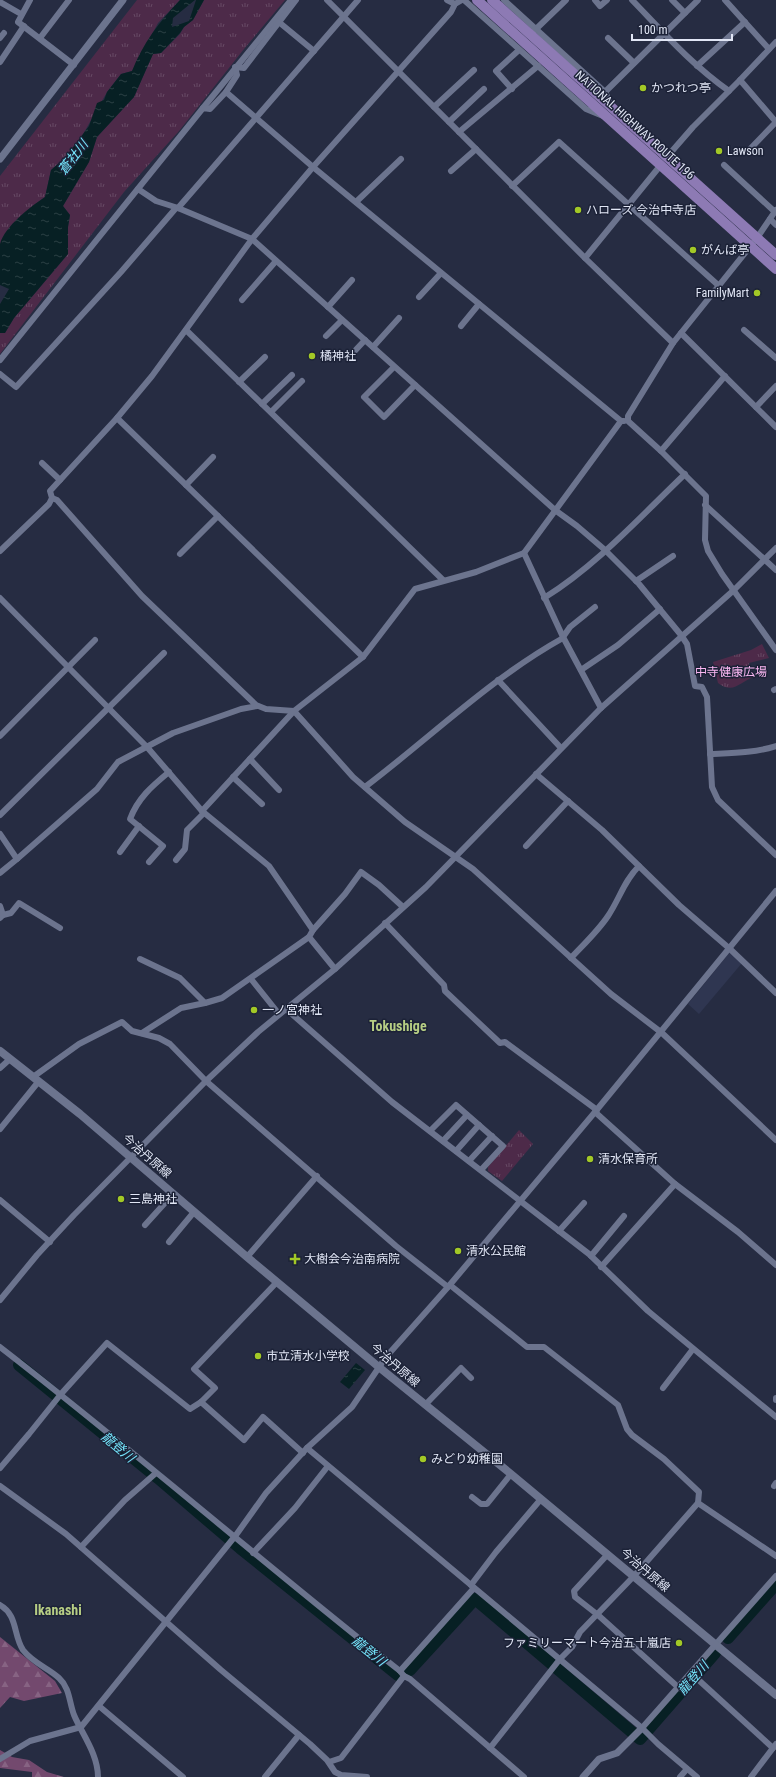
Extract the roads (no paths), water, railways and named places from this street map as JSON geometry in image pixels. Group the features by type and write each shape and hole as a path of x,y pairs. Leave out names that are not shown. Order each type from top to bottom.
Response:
{"highway":[{"name":"NATIONAL HIGHWAY ROUTE 196","path":"477,0 608,118 663,162 753,242 776,269"},
{"name":"NATIONAL HIGHWAY ROUTE 196","path":"492,0 614,110 663,162"},
{"name":"NATIONAL HIGHWAY ROUTE 196","path":"753,242 776,255"}],"main road":[{"name":"今治丹原線","path":"0,1051 132,1158 247,1257 425,1406 511,1474 776,1695"}],"street":[{"path":"30,0 18,22 74,65"},
{"path":"40,38 69,0"},
{"path":"0,158 74,65 123,0"},
{"path":"0,360 235,67 291,0"},
{"path":"235,67 244,68 280,23 296,0"},
{"path":"327,0 512,186 673,343"},
{"path":"447,0 455,4"},
{"path":"0,551 49,504 52,498 50,491 118,418 152,376 252,239 312,167 452,12 455,4 463,0 586,109 608,118"},
{"path":"504,0 535,30 605,92 614,110"},
{"path":"535,30 566,0"},
{"path":"595,0 600,6 607,0"},
{"path":"632,0 697,66 729,91"},
{"path":"672,0 685,13"},
{"path":"605,92 698,0"},
{"path":"725,0 769,49"},
{"path":"0,374 16,387 121,272 344,17 355,1"},
{"path":"0,2 21,14"},
{"path":"697,66 745,22"},
{"path":"280,23 314,51"},
{"path":"0,62 24,26"},
{"path":"608,38 634,63"},
{"path":"585,258 663,162 776,42"},
{"path":"512,89 496,71 519,50"},
{"path":"459,132 538,66"},
{"path":"203,108 210,109 226,92 238,75 235,67"},
{"path":"434,108 474,70"},
{"path":"740,80 776,122 750,149"},
{"path":"449,122 484,89"},
{"path":"226,92 312,167 661,451 685,474 706,496 705,540 708,551 776,650"},
{"path":"512,186 559,142 718,286"},
{"path":"451,171 476,149"},
{"path":"356,202 401,158"},
{"path":"176,860 185,849 188,830 233,777 294,711 364,657 415,589 476,572 524,553 555,510 628,416 673,343 753,242 775,211 724,165"},
{"path":"138,189 156,201 177,208 252,239 555,510 577,526 605,550 636,581 682,635 687,644 695,686 702,687 706,697 712,787 718,800 776,855"},
{"path":"770,219 776,225"},
{"path":"242,300 276,261"},
{"path":"419,297 441,273"},
{"path":"328,307 352,280"},
{"path":"461,326 479,304"},
{"path":"373,347 399,318"},
{"path":"326,336 342,320"},
{"path":"186,330 443,580"},
{"path":"744,330 776,358"},
{"path":"681,333 776,427"},
{"path":"351,355 365,340"},
{"path":"239,382 265,357"},
{"path":"394,367 364,397 384,417 415,385"},
{"path":"262,404 292,375"},
{"path":"661,451 725,376"},
{"path":"271,412 302,381"},
{"path":"756,407 776,386"},
{"path":"118,418 364,657"},
{"path":"186,485 214,457"},
{"path":"42,463 60,480"},
{"path":"544,598 564,586 605,550 685,474"},
{"path":"52,498 58,500 142,596 257,706 266,709 294,711 353,777 405,822 473,869 611,994 662,1033 776,1140"},
{"path":"705,505 776,570"},
{"path":"180,554 218,516"},
{"path":"0,1300 50,1242 206,1081 285,1008 335,969 456,858 601,708 734,590 776,548"},
{"path":"524,553 563,637 601,708"},
{"path":"636,581 673,556"},
{"path":"0,598 147,747 203,812 269,866 313,930"},
{"path":"365,787 397,763 498,680 530,656 563,637 570,627 595,607"},
{"path":"581,670 618,645 660,609"},
{"path":"0,736 95,640"},
{"path":"0,815 108,706 164,653"},
{"path":"498,680 561,748"},
{"path":"0,873 97,790 118,762 173,733 241,709 257,706"},
{"path":"710,754 750,752 776,746"},
{"path":"250,759 279,790"},
{"path":"149,862 163,846 130,818 135,806 143,795 168,772"},
{"path":"536,774 602,830 679,905 730,949 776,993"},
{"path":"233,777 262,804"},
{"path":"526,846 568,802"},
{"path":"120,852 139,826"},
{"path":"0,834 17,859"},
{"path":"571,958 607,917 617,901 625,882 639,866"},
{"path":"140,1034 181,1008 222,998 310,937 313,930 332,910 361,872 379,885 403,907"},
{"path":"0,1759 30,1741 81,1727 234,1538 266,1493 305,1450 352,1407 380,1368 386,1357 449,1286 662,1033 776,891"},
{"path":"0,906 1,916 11,913 19,903 60,928"},
{"path":"385,923 444,985 445,991 500,1043 505,1042 596,1111 675,1184 738,1232 776,1265"},
{"path":"310,937 335,969"},
{"path":"140,959 180,978 205,1003"},
{"path":"251,979 279,1014"},
{"path":"285,1008 392,1102 521,1200 591,1256 648,1311 776,1417"},
{"path":"0,1129 36,1079 79,1044 122,1022 132,1031 159,1038 170,1044 206,1081 396,1246 528,1347 544,1347 618,1404 627,1429 664,1459 699,1492 698,1503 634,1576 580,1632 572,1647 559,1659 490,1748"},
{"path":"0,1068 10,1059"},
{"path":"430,1132 456,1105 503,1146 481,1170"},
{"path":"443,1141 467,1115"},
{"path":"456,1151 479,1125"},
{"path":"469,1161 492,1136"},
{"path":"247,1257 317,1176"},
{"path":"601,1267 675,1184"},
{"path":"145,1225 173,1194"},
{"path":"0,1200 50,1242"},
{"path":"559,1231 584,1203"},
{"path":"169,1242 194,1212"},
{"path":"591,1256 624,1216"},
{"path":"0,1468 30,1434 60,1394 107,1343 190,1409 201,1402 215,1388 194,1369 277,1282"},
{"path":"0,1347 60,1394 234,1538 400,1671 404,1676 410,1679 524,1777"},
{"path":"663,1388 693,1349"},
{"path":"425,1406 461,1368 471,1378"},
{"path":"201,1402 244,1440 263,1417 328,1466 642,1728 658,1744 697,1777"},
{"path":"253,1553 296,1508 328,1466"},
{"path":"81,1546 125,1500 156,1473"},
{"path":"472,1497 481,1504 487,1504 511,1474"},
{"path":"0,1486 81,1546 221,1670 300,1735 329,1762 335,1772 341,1775 367,1777"},
{"path":"400,1671 473,1587 496,1552 541,1499"},
{"path":"698,1503 776,1556"},
{"path":"608,1554 574,1591 575,1597 598,1614 679,1688"},
{"path":"583,1777 599,1759 617,1753 642,1728 692,1674 776,1576"},
{"path":"0,1605 14,1621 19,1642 24,1651 35,1662 60,1678 67,1687 73,1713 81,1727 96,1765 98,1777"},
{"path":"692,1674 775,1746 751,1777"},
{"path":"329,1762 341,1758 404,1676"},
{"path":"99,1706 183,1777"},
{"path":"265,1777 300,1735"},
{"path":"680,1777 687,1768"}],"water":[{"name":"蒼社川","path":"180,0 195,0 173,18 172,27 189,21 196,0 204,0 193,20 184,27 161,53 153,54 134,97 97,137 89,162 63,206 70,215 68,227 68,254 14,318 5,333 0,333 0,304 9,289 0,285 0,244 3,237 12,224 32,206 45,197 51,170 65,158 89,126 97,103 104,100 107,92 121,74 132,71 141,51 152,33"},
{"path":"356,1363 365,1370 349,1389 340,1382"}],"waterway":[{"name":"龍登川","path":"19,1365 158,1478 240,1548 398,1675 410,1670 475,1599 640,1739 715,1653"},
{"name":"龍登川","path":"728,1638 776,1584"}],"place":[{"name":"かつれつ亭","path":"643,88"},
{"name":"Lawson","path":"719,151"},
{"name":"ハローズ 今治中寺店","path":"578,210"},
{"name":"がんば亭","path":"693,250"},
{"name":"FamilyMart","path":"757,293"},
{"name":"橘神社","path":"312,356"},
{"name":"一ノ宮神社","path":"254,1010"},
{"name":"清水保育所","path":"590,1159"},
{"name":"三島神社","path":"121,1199"},
{"name":"清水公民館","path":"458,1251"},
{"name":"大樹会今治南病院","path":"295,1259"},
{"name":"市立清水小学校","path":"258,1356"},
{"name":"みどり幼稚園","path":"423,1459"},
{"name":"ファミリーマート今治五十嵐店","path":"679,1643"}],"district":[{"name":"Tokushige","path":"398,1026"},
{"name":"Ikanashi","path":"58,1610"}],"park label":[{"name":"中寺健康広場","path":"731,672"}]}
